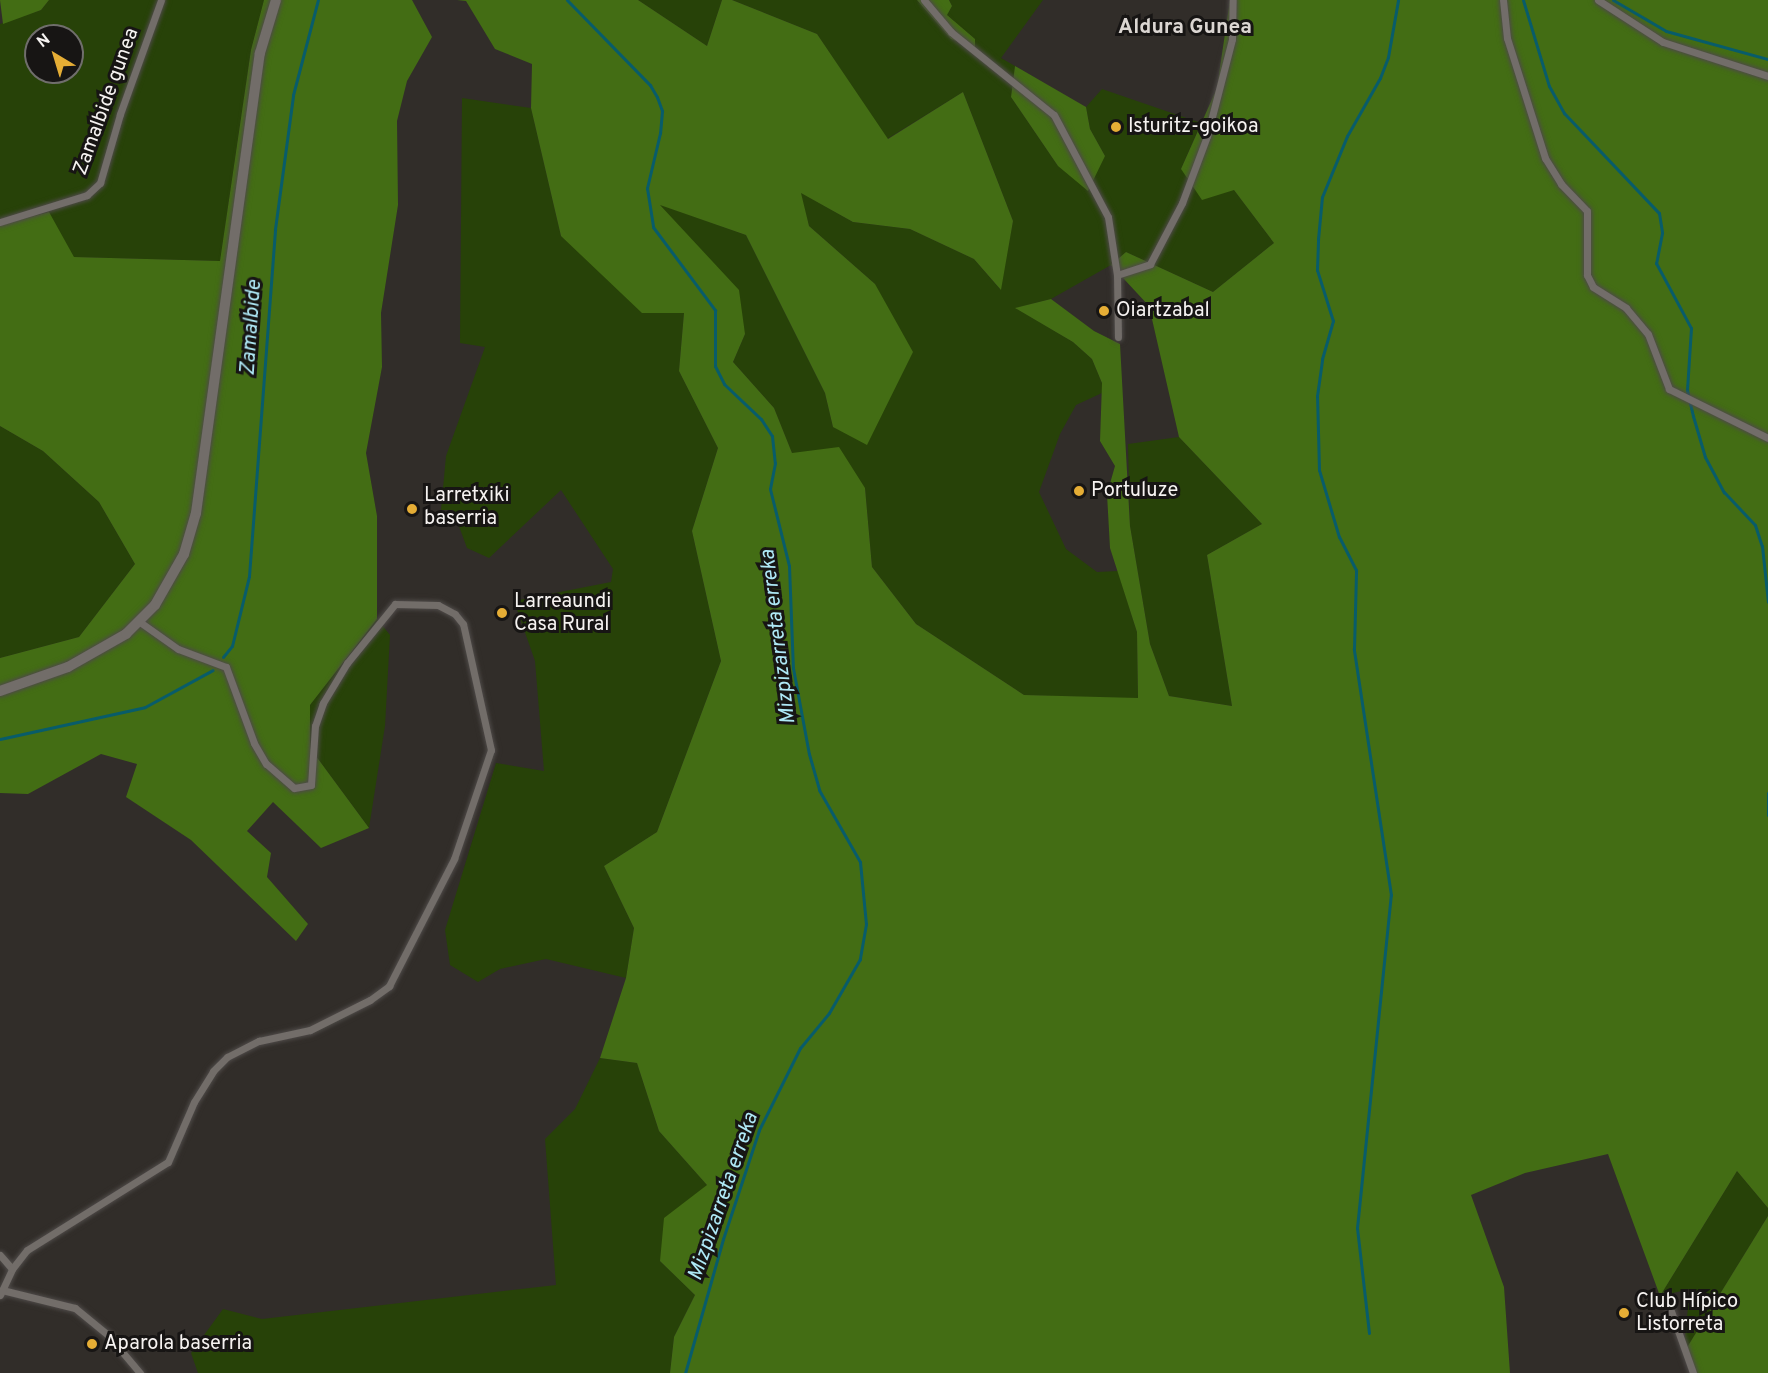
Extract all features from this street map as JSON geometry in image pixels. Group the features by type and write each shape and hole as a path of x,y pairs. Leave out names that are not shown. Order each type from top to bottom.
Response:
{"main road":[{"path":"0,691 84,660 140,622 176,573 196,513 260,53 276,0"}],"street":[{"name":"Zamalbide gunea","path":"0,222 87,195 100,183 120,114 161,0"},
{"path":"924,0 951,32 1054,115 1108,218 1117,275 1118,337"},
{"path":"1117,275 1150,264 1182,203 1207,136 1232,39 1233,0"},
{"path":"1503,0 1507,38 1545,158 1561,184 1587,211 1587,274 1593,287 1626,308 1648,334 1669,389 1768,438"},
{"path":"1598,0 1664,42 1768,76"},
{"path":"140,622 178,649 226,667 254,743 266,764 294,788 311,785 315,726 323,703 347,663 395,604 438,605 455,614 463,624 491,750 454,859 388,986 370,1000 310,1030 259,1041 227,1057 213,1071 194,1102 168,1162 48,1235 27,1250 12,1269 1,1293 75,1308 108,1335 140,1373"},
{"path":"0,1256 12,1269"},
{"path":"1666,1297 1693,1373"}],"green space":[{"path":"0,0 49,0 41,10 3,24"},
{"path":"49,0 264,0 251,50 220,261 73,257 0,225 0,24 41,10"},
{"path":"264,0 412,0 432,37 407,81 397,121 398,205 381,313 382,367 366,453 377,516 377,619 310,705 310,748 369,828 321,848 273,802 247,831 271,853 267,877 308,924 296,941 191,840 126,797 137,764 101,754 28,794 0,793 0,658 79,637 135,564 99,502 43,451 0,426 0,225 49,212 74,257 220,261 251,50"},
{"path":"457,0 638,0 707,46 722,0 732,0 817,34 888,139 963,92 1013,221 1001,290 974,259 910,229 853,222 801,193 809,226 875,284 913,352 867,445 833,427 825,393 746,235 660,205 739,290 745,334 733,362 774,408 792,453 839,447 865,488 872,567 916,624 1024,695 1138,698 1137,632 1110,548 1107,494 1115,466 1100,441 1102,383 1092,359 1073,342 1015,308 1051,299 1094,331 1120,344 1130,526 1150,644 1169,696 1232,706 1207,555 1262,524 1179,437 1149,306 1111,265 1126,252 1213,292 1274,243 1234,190 1202,200 1181,169 1217,88 1230,0 1768,0 1768,1208 1737,1171 1660,1296 1608,1154 1525,1173 1471,1195 1504,1287 1510,1373 670,1373 674,1337 695,1295 660,1261 664,1218 707,1185 659,1131 637,1063 600,1058 626,978 634,928 604,866 657,832 721,661 692,531 718,448 679,371 684,313 642,313 561,236 531,108 532,64 495,49 466,1"},
{"path":"638,0 722,0 707,46"},
{"path":"732,0 917,0 951,39 975,39 947,15 952,6 949,0 1043,0 1001,58 1015,66 1011,97 1058,166 1105,156 1090,129 1086,107 1102,89 1201,123 1181,169 1234,190 1274,243 1213,292 1126,252 1111,265 1051,299 1016,308 1073,342 1092,359 1102,383 1102,393 1076,405 1060,434 1039,492 1066,549 1097,572 1118,571 1137,632 1138,699 1024,695 916,624 872,567 865,488 792,453 774,408 733,362 745,334 659,204 746,235 825,393 833,427 875,284 809,226 800,192 853,222 910,229 974,259 1000,289 1013,221 963,92 887,139 817,34"},
{"path":"917,0 949,0 952,6 947,15 975,39 975,48 951,39"},
{"path":"1015,66 1086,107 1090,129 1105,156 1088,191 1058,166 1011,97"},
{"path":"462,98 531,108 561,236 684,313 679,371 718,448 692,531 721,661 657,832 604,866 634,928 626,978 546,959 500,969 478,982 450,965 445,930 496,763 544,771 535,661 514,601 611,582 613,569 561,490 489,558 467,548 453,510 441,510 446,456 485,347 460,343"},
{"path":"0,426 43,451 99,502 135,564 79,637 0,658"},
{"path":"1179,437 1262,524 1207,555 1232,706 1169,696 1150,644 1130,526 1128,444"},
{"path":"377,619 390,635 385,726 369,828 310,748 310,705"},
{"path":"600,1058 637,1063 659,1131 707,1185 660,1261 695,1295 674,1337 670,1373 198,1373 191,1353 223,1309 262,1319 556,1285 545,1139 575,1109"},
{"path":"1737,1171 1768,1208 1768,1216 1683,1354 1690,1289 1660,1296"},
{"path":"1768,1216 1768,1373 1693,1373 1683,1354"}],"waterway":[{"name":"Zamalbide","path":"223,657 232,646 249,576 275,229 293,95 318,0"},
{"name":"Mizpizarreta erreka","path":"567,0 650,85 657,97 662,111 660,133 647,188 653,227 715,310 715,366 724,384 761,419 772,436 775,463 770,489 789,566 793,668 809,754 819,790 860,862 866,924 860,959 829,1013 800,1048 759,1130 723,1239 685,1373"},
{"path":"1369,1333 1357,1228 1391,895 1354,649 1356,570 1339,537 1319,470 1317,396 1322,359 1333,321 1317,270 1322,197 1347,136 1380,78 1388,57 1398,0"},
{"path":"1523,0 1549,86 1564,113 1659,213 1662,233 1656,263 1691,328 1687,390 1693,416 1705,457 1724,492 1755,525 1762,546 1768,602"},
{"path":"1613,0 1666,31 1768,59"},
{"name":"Zamalbide","path":"0,739 145,707 213,670"},
{"path":"1768,793 1768,815"}],"place":[{"name":"Isturitz-goikoa","path":"1116,127"},
{"name":"Oiartzabal","path":"1104,311"},
{"name":"Portuluze","path":"1079,491"},
{"name":"Larretxiki baserria","path":"412,509"},
{"name":"Larreaundi Casa Rural","path":"502,613"},
{"name":"Club Hípico Listorreta","path":"1624,1313"},
{"name":"Aparola baserria","path":"92,1344"}],"district":[{"name":"Aldura Gunea","path":"1185,28"}]}
